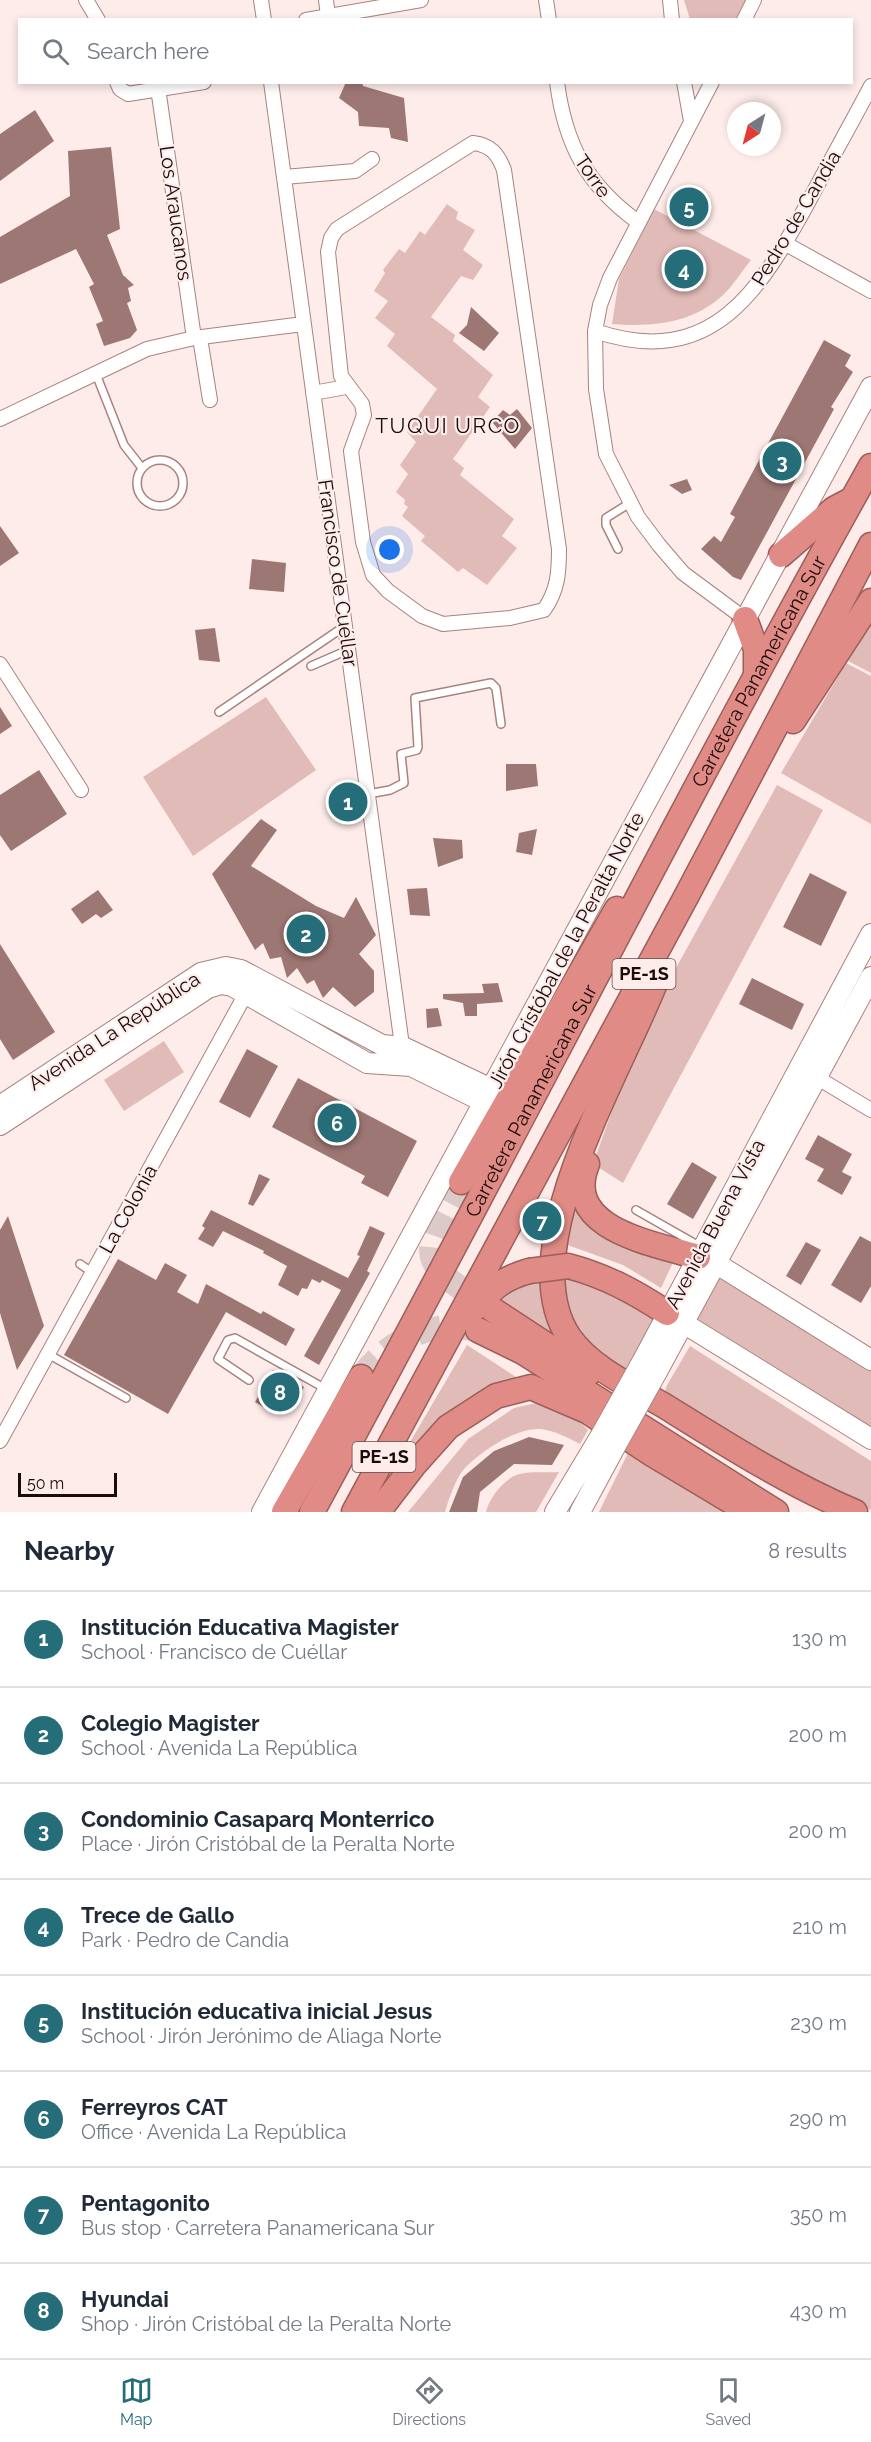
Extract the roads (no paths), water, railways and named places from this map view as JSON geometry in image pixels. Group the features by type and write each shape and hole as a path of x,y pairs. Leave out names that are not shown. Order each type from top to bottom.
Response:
{"highway":[{"name":"Carretera Panamericana Sur","path":"312,1512 442,1273 756,675 871,466"},
{"path":"781,555 834,509 853,498"},
{"name":"Carretera Panamericana Sur","path":"354,1512 687,895 871,545"},
{"path":"730,814 871,602"},
{"path":"745,619 756,649 756,675"},
{"path":"461,1182 632,884 656,866"},
{"path":"687,895 585,1169 582,1191 591,1210 612,1228 706,1256"},
{"path":"649,1000 584,1144 562,1205 553,1270 560,1318 575,1345 610,1373 789,1480 855,1512"},
{"path":"414,1401 457,1328 494,1287 507,1278 529,1271 568,1266 598,1274 628,1288 676,1318"},
{"path":"493,1310 656,1416 767,1484 822,1512"},
{"path":"478,1330 523,1352 776,1512"},
{"path":"284,1512 361,1377"},
{"path":"378,1512 448,1427 496,1396 531,1387 587,1411 652,1454 749,1512"}],"street":[{"path":"86,0 97,18"},
{"path":"261,0 264,18"},
{"path":"326,0 328,16"},
{"path":"317,18 421,0"},
{"path":"546,0 549,18"},
{"path":"670,0 672,18"},
{"path":"745,18 754,0"},
{"path":"118,84 120,89 128,94 189,84"},
{"name":"Francisco de Cuéllar","path":"271,84 403,1055"},
{"name":"Torre","path":"557,84 564,119 581,165 613,204 638,222"},
{"path":"684,84 691,121"},
{"path":"711,84 610,278 600,305 595,331 596,389 606,454 630,503 659,545 683,573 745,619"},
{"name":"Pedro de Candia","path":"595,331 638,341 668,341 693,333 726,317 745,301 786,244 871,86"},
{"name":"Los Araucanos","path":"158,88 197,338 210,400"},
{"path":"473,143 484,144 498,154 504,170 559,549 554,597 544,610 510,618 443,624 422,616 388,591 373,575 363,542 351,451 364,415 362,404 346,387 341,376 328,252 331,238 337,229 473,143"},
{"path":"284,177 355,171 372,159"},
{"path":"786,244 871,291"},
{"path":"0,419 147,349 197,338 303,324"},
{"path":"313,393 346,387"},
{"name":"Jirón Cristóbal de la Peralta Norte","path":"262,1512 871,387"},
{"path":"0,664 81,790"},
{"name":"Avenida Buena Vista","path":"580,1512 608,1442 676,1318 800,1067 871,934"},
{"name":"Avenida La República","path":"0,1107 201,973 226,967 250,984 488,1095"},
{"name":"Avenida Buena Vista","path":"706,1256 817,1077 871,976"},
{"name":"Avenida La República","path":"0,1125 208,988 221,984 250,984"},
{"name":"La Colonia","path":"0,1441 250,984"},
{"path":"800,1067 871,1110"},
{"path":"706,1256 871,1360"},
{"path":"676,1318 871,1439"},
{"name":"Avenida Buena Vista","path":"555,1512 608,1442"}],"lane":[{"path":"96,374 124,446 142,468"},
{"path":"159,460 177,468 182,480 177,498 160,506 142,498 137,480 142,468 159,460"},
{"path":"618,549 606,525 606,518 630,503"},
{"path":"219,712 345,626"},
{"path":"311,666 348,650"},
{"path":"368,794 390,790 404,783 401,754 417,750 418,747 415,698 491,683 496,688 501,724"},
{"path":"636,1210 706,1256"},
{"path":"80,1264 93,1273"},
{"path":"249,1380 218,1359 228,1340 235,1338 328,1390"},
{"path":"48,1354 126,1398"}],"tunnel":[{"path":"461,1182 438,1226 432,1241 431,1253 435,1265 446,1276 487,1306"},
{"path":"361,1377 383,1353 410,1336 440,1328 472,1329"}],"place":[{"name":"Institución educativa inicial Jesus","path":"689,207"},
{"name":"Trece de Gallo","path":"684,269"},
{"name":"Condominio Casaparq Monterrico","path":"782,461"},
{"name":"Institución Educativa Magister","path":"348,802"},
{"name":"Colegio Magister","path":"306,934"},
{"name":"Ferreyros CAT","path":"337,1123"},
{"name":"Pentagonito","path":"542,1221"},
{"name":"Hyundai","path":"280,1392"}],"district":[{"name":"TUQUI URCO","path":"448,426"}]}
